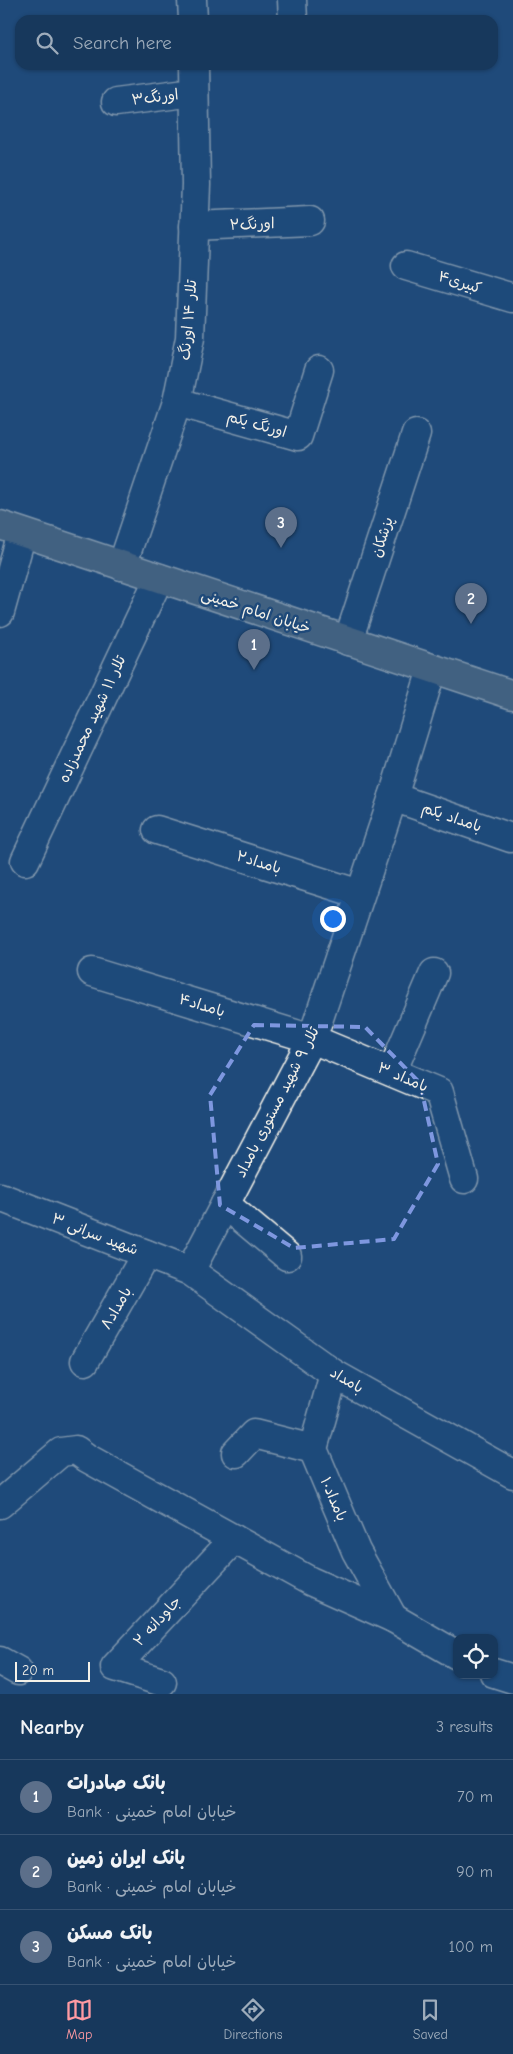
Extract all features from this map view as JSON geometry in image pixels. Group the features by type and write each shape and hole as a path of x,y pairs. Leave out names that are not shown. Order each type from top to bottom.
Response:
{"main road":[{"name":"خیابان امام خمینی","path":"11,529 513,695"}],"street":[{"path":"192,0 193,15"},
{"path":"292,0 293,15"},
{"name":"تلار ۱۴ اورنگ","path":"122,566 177,402 190,338 196,186 194,70"},
{"name":"اورنگ۳","path":"116,102 194,92"},
{"name":"اورنگ۲","path":"194,226 310,221"},
{"name":"کبیری۴","path":"406,266 513,298"},
{"name":"اورنگ یکم","path":"177,402 298,436 319,370"},
{"name":"پزشکان","path":"348,641 416,434"},
{"path":"0,612 11,529"},
{"name":"تلار ۱۱ شهید محمدزاده","path":"25,861 159,578"},
{"name":"تلار ۹ شهید مستوری بامداد","path":"190,1271 312,1039 393,797 432,669"},
{"name":"بامداد یکم","path":"393,797 511,838"},
{"name":"بامداد۲","path":"157,830 360,894"},
{"name":"بامداد۴","path":"92,972 312,1039"},
{"path":"392,1072 434,973"},
{"name":"بامداد ۳","path":"312,1039 439,1092 464,1179"},
{"name":"شهید سرانی ۳","path":"0,1197 190,1271"},
{"path":"225,1204 287,1256"},
{"name":"بامداد۸","path":"85,1361 146,1254"},
{"name":"بامداد","path":"190,1271 334,1374 513,1474"},
{"path":"236,1453 254,1434 313,1449 334,1374"},
{"name":"بامداد۱۰","path":"313,1449 356,1551 393,1618"},
{"path":"0,1504 61,1452 76,1450 310,1581 393,1618 453,1652"},
{"name":"جاودانه ۲","path":"162,1682 115,1666 234,1540"},
{"path":"498,1674 513,1679"}],"highlighted area":[{"path":"254,1025 365,1027 420,1083 438,1164 394,1239 294,1248 220,1205 210,1095"}],"place":[{"name":"بانک مسکن","path":"281,548"},
{"name":"بانک ایران زمین","path":"471,624"},
{"name":"بانک صادرات","path":"254,670"}]}
